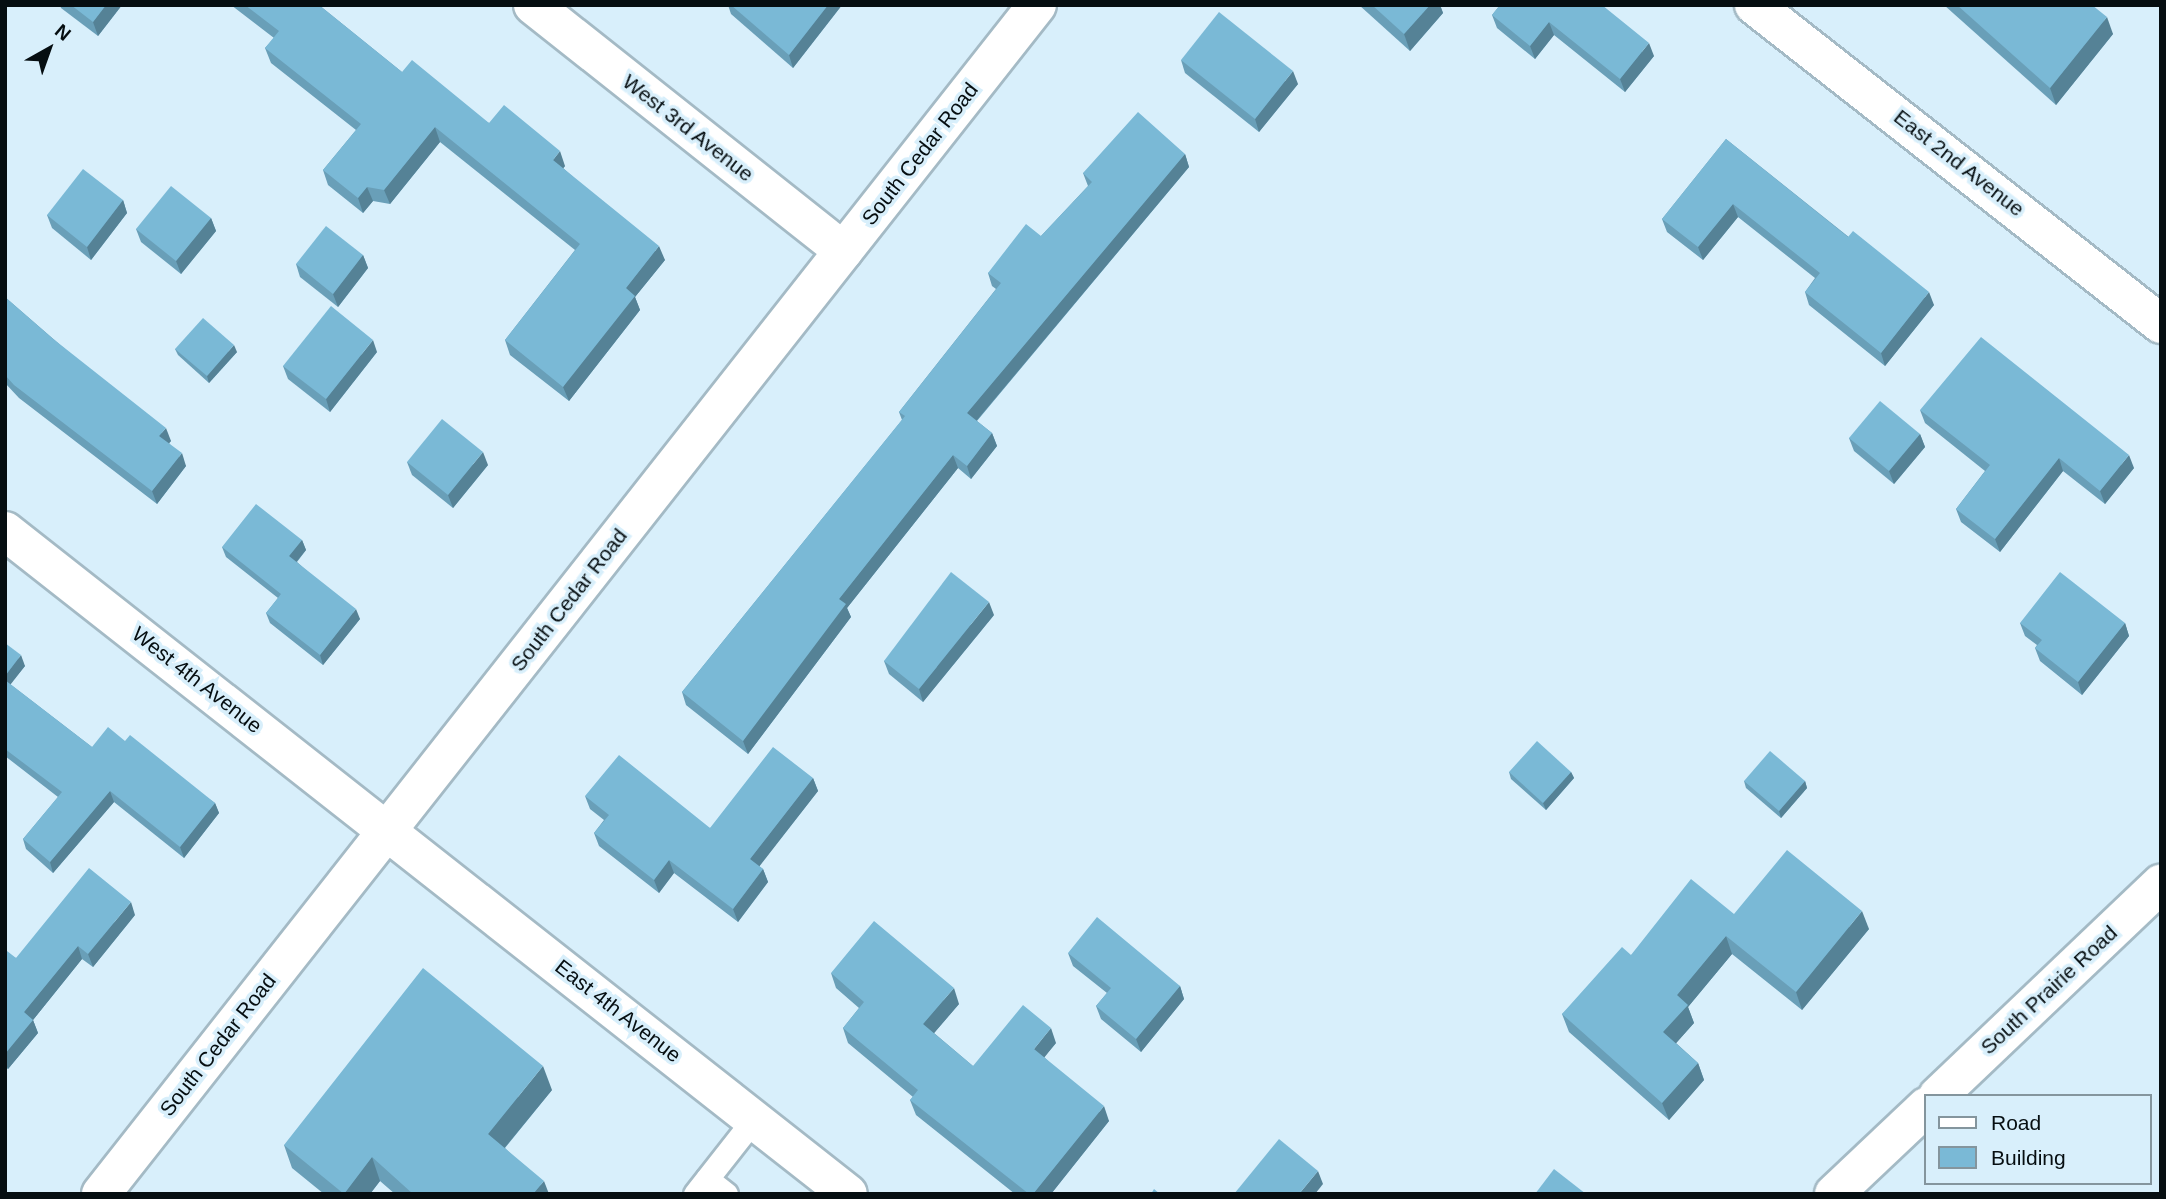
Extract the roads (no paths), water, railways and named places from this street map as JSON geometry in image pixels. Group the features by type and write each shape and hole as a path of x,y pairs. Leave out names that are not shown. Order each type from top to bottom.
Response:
{"street":[{"name":"South Cedar Road","path":"101,1194 1037,5"},
{"name":"East 2nd Avenue","path":"1754,5 2161,324"},
{"name":"West 3rd Avenue","path":"541,8 843,251"},
{"name":"West 4th Avenue","path":"5,531 388,830"},
{"name":"East 4th Avenue","path":"388,830 848,1194"},
{"name":"South Prairie Road","path":"1940,1094 2161,884"},
{"path":"1835,1194 1924,1109"}],"lane":[{"path":"726,1194 701,1186 754,1119"}]}
